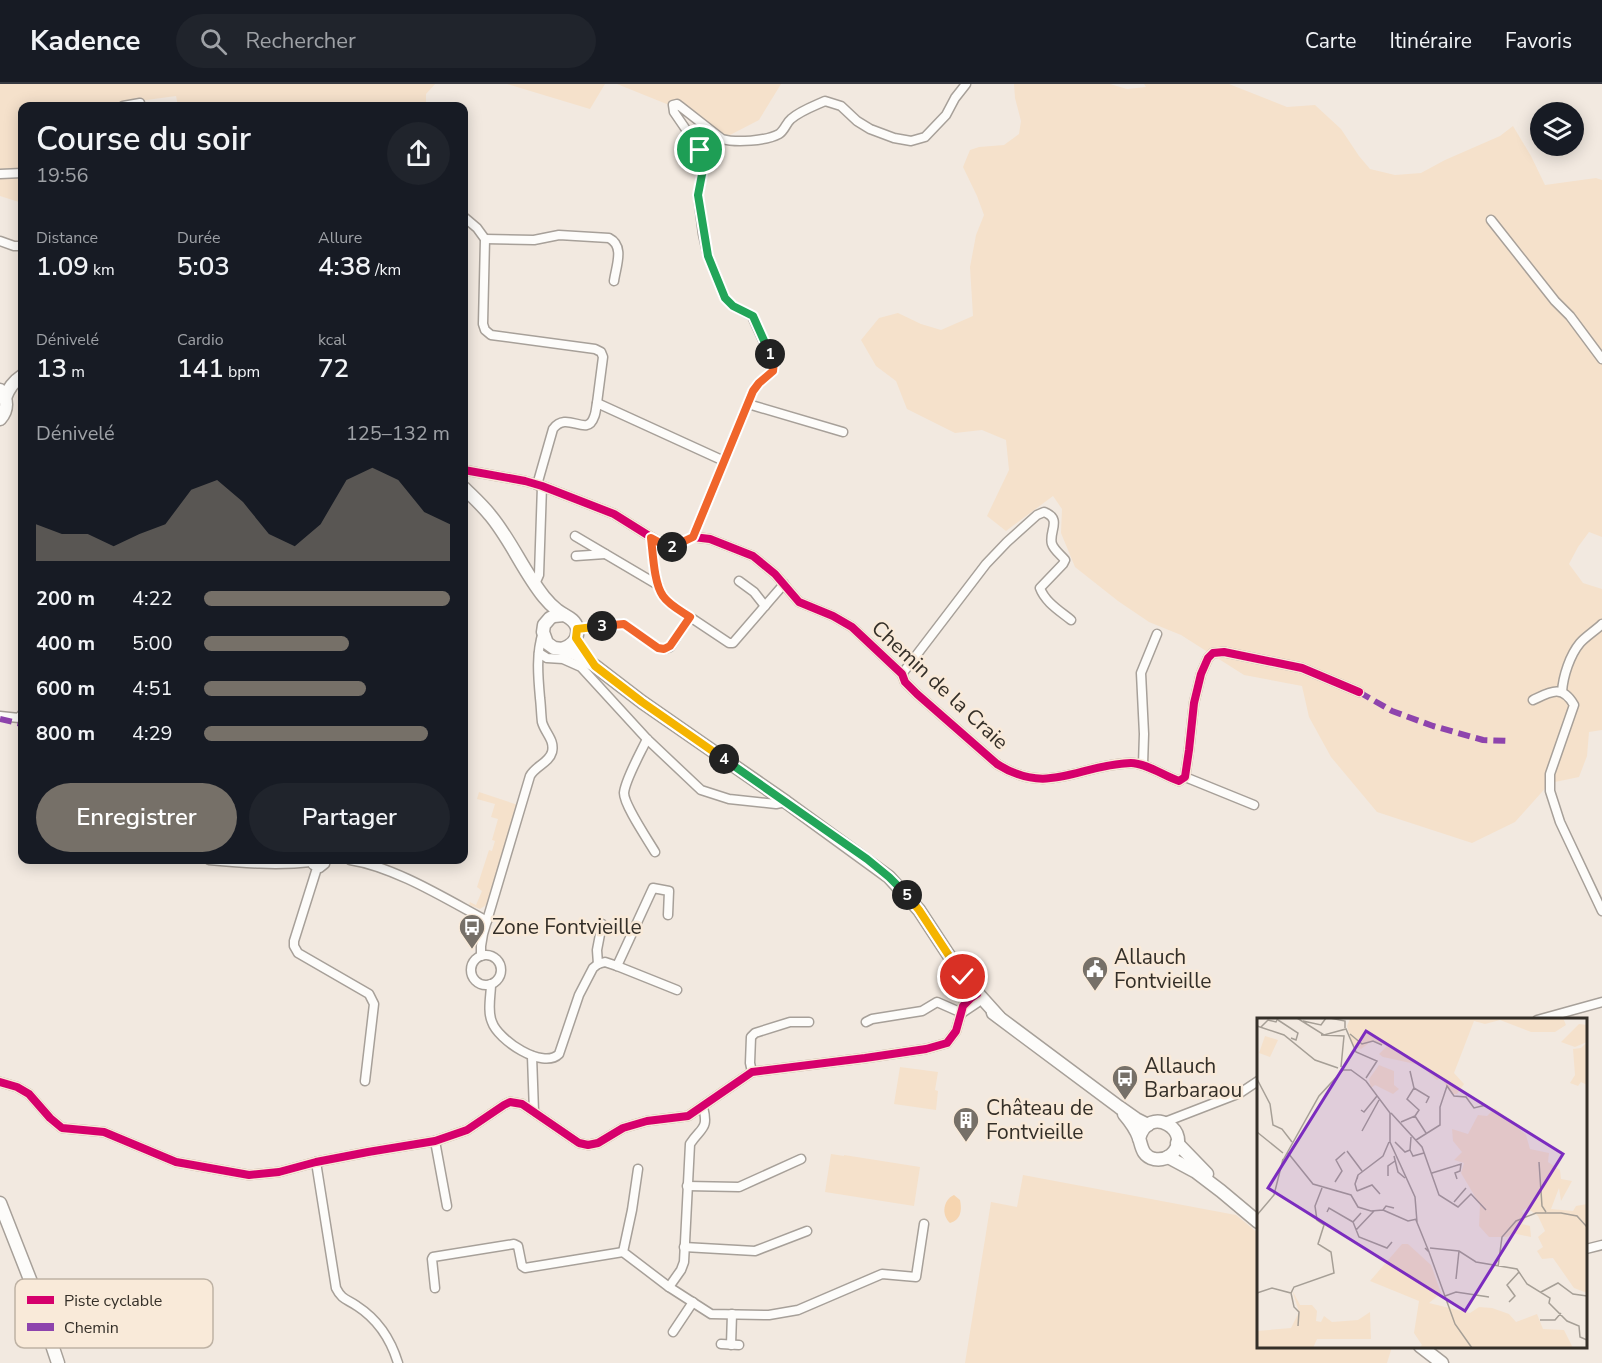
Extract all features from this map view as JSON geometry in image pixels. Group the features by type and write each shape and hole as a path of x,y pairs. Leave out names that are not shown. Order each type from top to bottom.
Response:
{"main road":[{"path":"0,386 18,372"},
{"path":"0,418 5,410 3,394 18,379"},
{"path":"468,492 490,514 548,602 572,620 576,633 595,666"},
{"path":"468,500 493,529 542,606 544,638 556,648 576,654 595,666 889,877 919,910 976,998 1119,1107 1148,1125"},
{"path":"544,627 554,616 564,615"},
{"path":"556,648 570,645 576,633"},
{"path":"1119,1107 1132,1124 1146,1155 1157,1160 1168,1157 1172,1154 1177,1138"},
{"path":"1139,1139 1148,1125 1157,1121 1170,1125 1177,1138 1221,1191"},
{"path":"1168,1157 1196,1172 1257,1221"},
{"path":"0,1203 30,1279"},
{"path":"53,1348 58,1363"},
{"path":"1424,1348 1442,1363"}],"street":[{"path":"693,537 748,404 759,383 773,371 774,362 753,316 733,306 725,298 708,256 698,195 703,158 674,112 673,105 677,104 722,139 728,141 754,140 777,135 783,131 792,118 825,100 841,106 857,121 870,129 894,138 911,141 925,137 946,115 966,84"},
{"path":"0,174 18,173"},
{"path":"468,220 477,228 485,240 483,324 485,330 491,335 595,349 601,352 603,357 594,420 582,426 564,421 557,423 554,429 540,485 539,575 534,582"},
{"path":"1491,220 1555,301 1570,316 1602,359"},
{"path":"485,240 534,240 559,235 609,238 615,241 619,249 614,281"},
{"path":"0,241 18,246"},
{"path":"597,403 724,461"},
{"path":"748,404 843,432"},
{"name":"Chemin de la Craie","path":"468,471 540,485 614,514 651,538 672,547 693,537 710,539 753,556 765,565 799,602 833,616 852,627 902,674 905,682 916,693 997,764 1011,772 1037,780 1051,779 1112,765 1132,763 1143,765 1179,781 1185,777"},
{"path":"902,674 986,564 1036,515 1044,512 1049,514 1055,526 1051,543 1065,560 1040,588 1055,608 1071,620"},
{"path":"575,536 658,585"},
{"path":"651,538 658,585 662,595 729,643 733,643 784,584"},
{"path":"576,556 605,554"},
{"path":"739,581 754,592 765,606"},
{"path":"576,633 624,624 658,648 664,649 670,646 690,617"},
{"path":"1562,692 1563,682 1575,650 1582,640 1602,624"},
{"path":"481,956 487,921 530,776 535,768 550,757 552,751 550,736 544,729 542,720 538,678 539,646 544,627"},
{"path":"1143,765 1141,673 1157,634"},
{"path":"539,653 556,648"},
{"path":"1254,805 1185,777 1197,688 1208,658 1213,653 1224,652 1302,668 1359,692"},
{"path":"539,653 547,658 563,659 581,667 647,740 701,790 729,799 776,804 786,802"},
{"path":"1533,700 1553,691 1562,692 1574,705 1550,774 1550,791 1560,822 1602,911"},
{"path":"0,716 18,719"},
{"path":"647,740 633,768 624,794 655,852"},
{"path":"257,864 290,864"},
{"path":"313,864 294,946 298,953 369,994 374,1004 365,1081"},
{"path":"371,864 393,872 487,921"},
{"path":"617,966 653,888 669,891 668,915"},
{"path":"598,964 597,950 603,924"},
{"path":"490,955 500,964 501,974 491,984 478,982 473,975 472,966 481,956 490,955"},
{"path":"491,984 490,1014 494,1027 510,1042 532,1056 550,1059 559,1054 579,995 593,968 598,964 605,962 677,990"},
{"path":"0,1082 17,1087 29,1094 62,1128 104,1132 176,1162 249,1175 279,1172 316,1162 435,1141 467,1130 510,1102 522,1104 579,1143 588,1145 598,1143 623,1128 647,1121 688,1116 752,1072 926,1049 947,1043 956,1031 963,1006 976,998"},
{"path":"866,1023 873,1019 922,1011 937,1002 962,1013"},
{"path":"1544,1018 1602,1002"},
{"path":"752,1072 751,1037 755,1033 790,1022 809,1022"},
{"path":"532,1056 534,1112"},
{"path":"1165,1122 1240,1093 1257,1082"},
{"path":"0,1089 17,1087"},
{"path":"669,1287 684,1262 690,1144 704,1128 706,1120 702,1107"},
{"path":"1177,1138 1182,1116"},
{"path":"435,1141 447,1206"},
{"path":"687,1186 739,1187 801,1159"},
{"path":"316,1162 336,1288 345,1300 357,1305 377,1323 386,1335 398,1363"},
{"path":"623,1252 638,1169"},
{"path":"435,1288 433,1257 514,1244 518,1246 522,1266 525,1268 623,1252 669,1287 711,1314 770,1315 798,1310 882,1274 916,1277 924,1224"},
{"path":"684,1247 755,1251 807,1231"},
{"path":"1587,1249 1602,1245"},
{"path":"673,1332 693,1302"},
{"path":"730,1345 732,1314"}],"shaded area":[{"path":"0,84 435,84 426,94 426,102 177,102 176,96 132,102 18,102 18,202 0,196"},
{"path":"507,84 605,84 590,109"},
{"path":"617,84 781,84 759,120 728,136 679,109"},
{"path":"1014,84 1110,84 1127,89 1146,87 1144,84 1229,84 1287,107 1315,105 1341,129 1370,169 1395,175 1421,173 1500,136 1513,126 1545,185 1596,178 1602,180 1602,537 1589,532 1569,564 1583,583 1602,589 1602,730 1589,732 1587,756 1579,777 1550,783 1515,822 1472,843 1377,812 1331,757 1309,717 1302,686 1244,675 1181,635 1149,622 1118,601 1075,567 1061,533 1062,509 1053,496 1006,531 987,516 1009,470 1006,440 982,430 955,433 907,409 896,381 876,366 861,340 879,318 898,313 941,330 973,316 970,267 976,235 984,215 963,167 970,150 1004,145 1019,134 1021,121"},
{"path":"479,792 518,805 486,905 480,909 469,905 470,902 476,905 482,891 477,887 489,850 492,851 495,841 492,840 498,819 491,817 495,804 477,799"},
{"path":"900,1067 938,1072 935,1090 938,1091 936,1110 894,1104"},
{"path":"831,1154 920,1167 914,1206 825,1192"},
{"path":"1023,1175 1236,1215 1257,1232 1257,1348 1392,1348 1387,1363 965,1363 991,1202 1017,1207"},
{"path":"954,1195 960,1200 961,1211 959,1217 950,1223 944,1212 947,1200"}],"marked path":[{"path":"1359,692 1392,711 1433,726 1483,740 1509,741"},
{"path":"0,719 18,723"}],"cycle path":[{"path":"468,471 542,486 614,514 662,544 672,547 693,537 710,539 753,556 775,574 799,602 833,616 852,627 902,674 905,682 917,694 997,764 1033,778 1064,776 1095,768 1131,763 1149,767 1179,781 1185,777 1194,703 1201,674 1208,658 1213,653 1224,652 1302,668 1359,692"},
{"path":"0,1082 17,1087 29,1094 62,1128 104,1132 176,1162 249,1175 279,1172 316,1162 435,1141 467,1130 510,1102 522,1104 579,1143 588,1145 598,1143 623,1128 647,1121 688,1116 752,1072 926,1049 947,1043 956,1031 963,1006 977,994"}],"place":[{"name":"Zone Fontvieille","path":"472,950"},
{"name":"Allauch Fontvieille","path":"1095,992"},
{"name":"Allauch Barbaraou","path":"1125,1101"},
{"name":"Château de Fontvieille","path":"966,1143"}],"route":[{"path":"700,150 704,164 698,195 708,256 725,298 733,306 753,316 774,362 773,371 753,391 693,537 672,547 651,538 658,585 662,595 690,617 670,646 664,649 658,648 624,624 577,629 576,638 595,666 614,681 867,859 889,877 919,910 963,977"}]}
